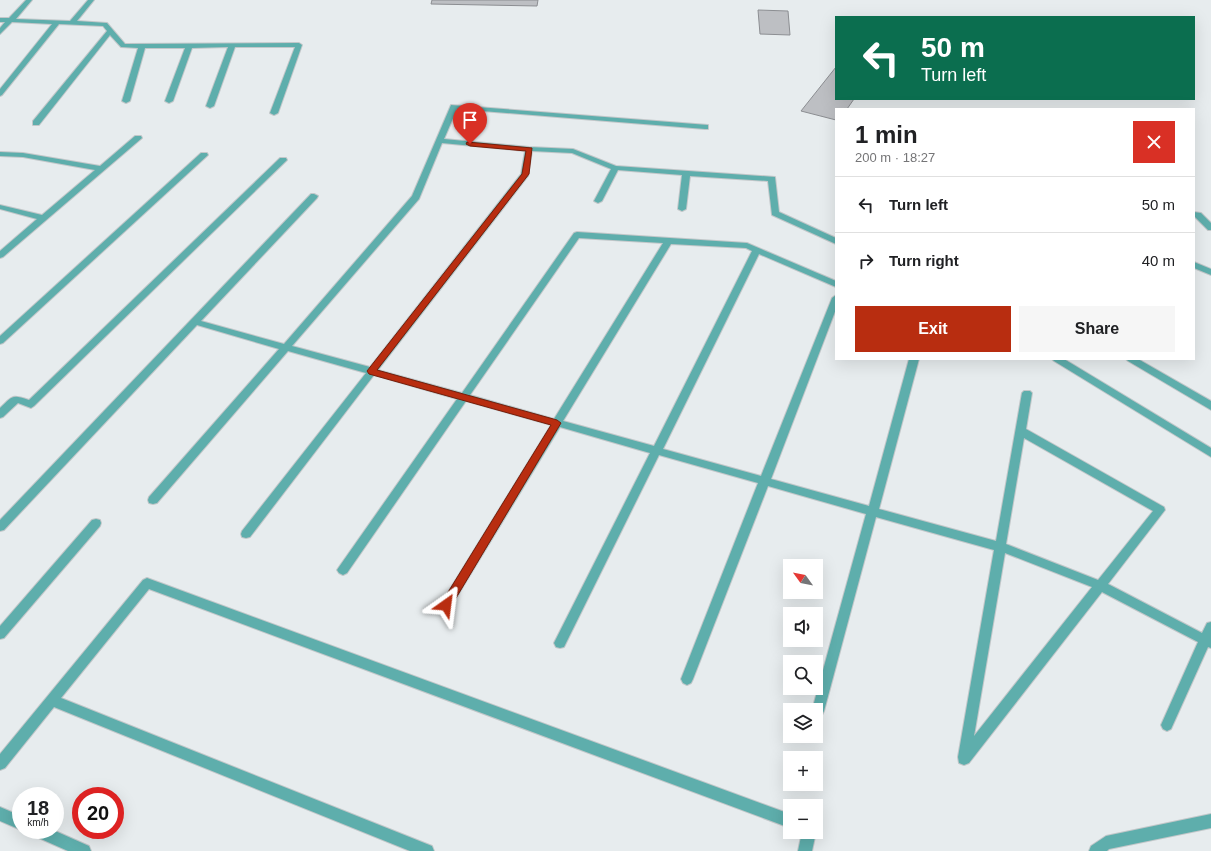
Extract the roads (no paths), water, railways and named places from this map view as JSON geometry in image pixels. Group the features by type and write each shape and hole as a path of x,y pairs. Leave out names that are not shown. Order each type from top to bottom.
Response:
{"lane":[{"path":"0,32 29,0"},
{"path":"72,23 91,0"},
{"path":"0,20 105,24 123,46 299,45 274,113"},
{"path":"0,94 57,22"},
{"path":"36,123 110,30"},
{"path":"126,101 142,46"},
{"path":"169,101 189,46"},
{"path":"210,106 232,46"},
{"path":"153,500 416,197 454,107 705,128"},
{"path":"1,253 138,138"},
{"path":"440,141 529,149 573,151 615,168 772,179 775,213 835,241"},
{"path":"246,534 525,174 529,149"},
{"path":"0,154 24,155 101,169"},
{"path":"0,341 204,155"},
{"path":"0,414 16,399 31,404 283,160"},
{"path":"598,201 615,168"},
{"path":"682,208 686,173"},
{"path":"0,527 314,196"},
{"path":"0,207 43,218"},
{"path":"1195,214 1198,215 1211,228"},
{"path":"343,570 577,235 746,246 835,284"},
{"path":"446,605 668,241"},
{"path":"560,643 757,250"},
{"path":"1195,265 1211,272"},
{"path":"687,679 835,301"},
{"path":"195,322 1001,547 1099,585 1208,641"},
{"path":"820,703 914,360"},
{"path":"1059,360 1211,453"},
{"path":"1133,360 1211,406"},
{"path":"1021,431 1160,510 1099,585 964,759 1021,431 1028,393"},
{"path":"0,634 96,524"},
{"path":"0,764 147,583 783,818"},
{"path":"1167,725 1208,641 1211,627"},
{"path":"52,700 426,851"},
{"path":"0,814 12,819"},
{"path":"1096,851 1106,844 1211,821"},
{"path":"57,839 84,851"},
{"path":"805,851 808,839"}]}
